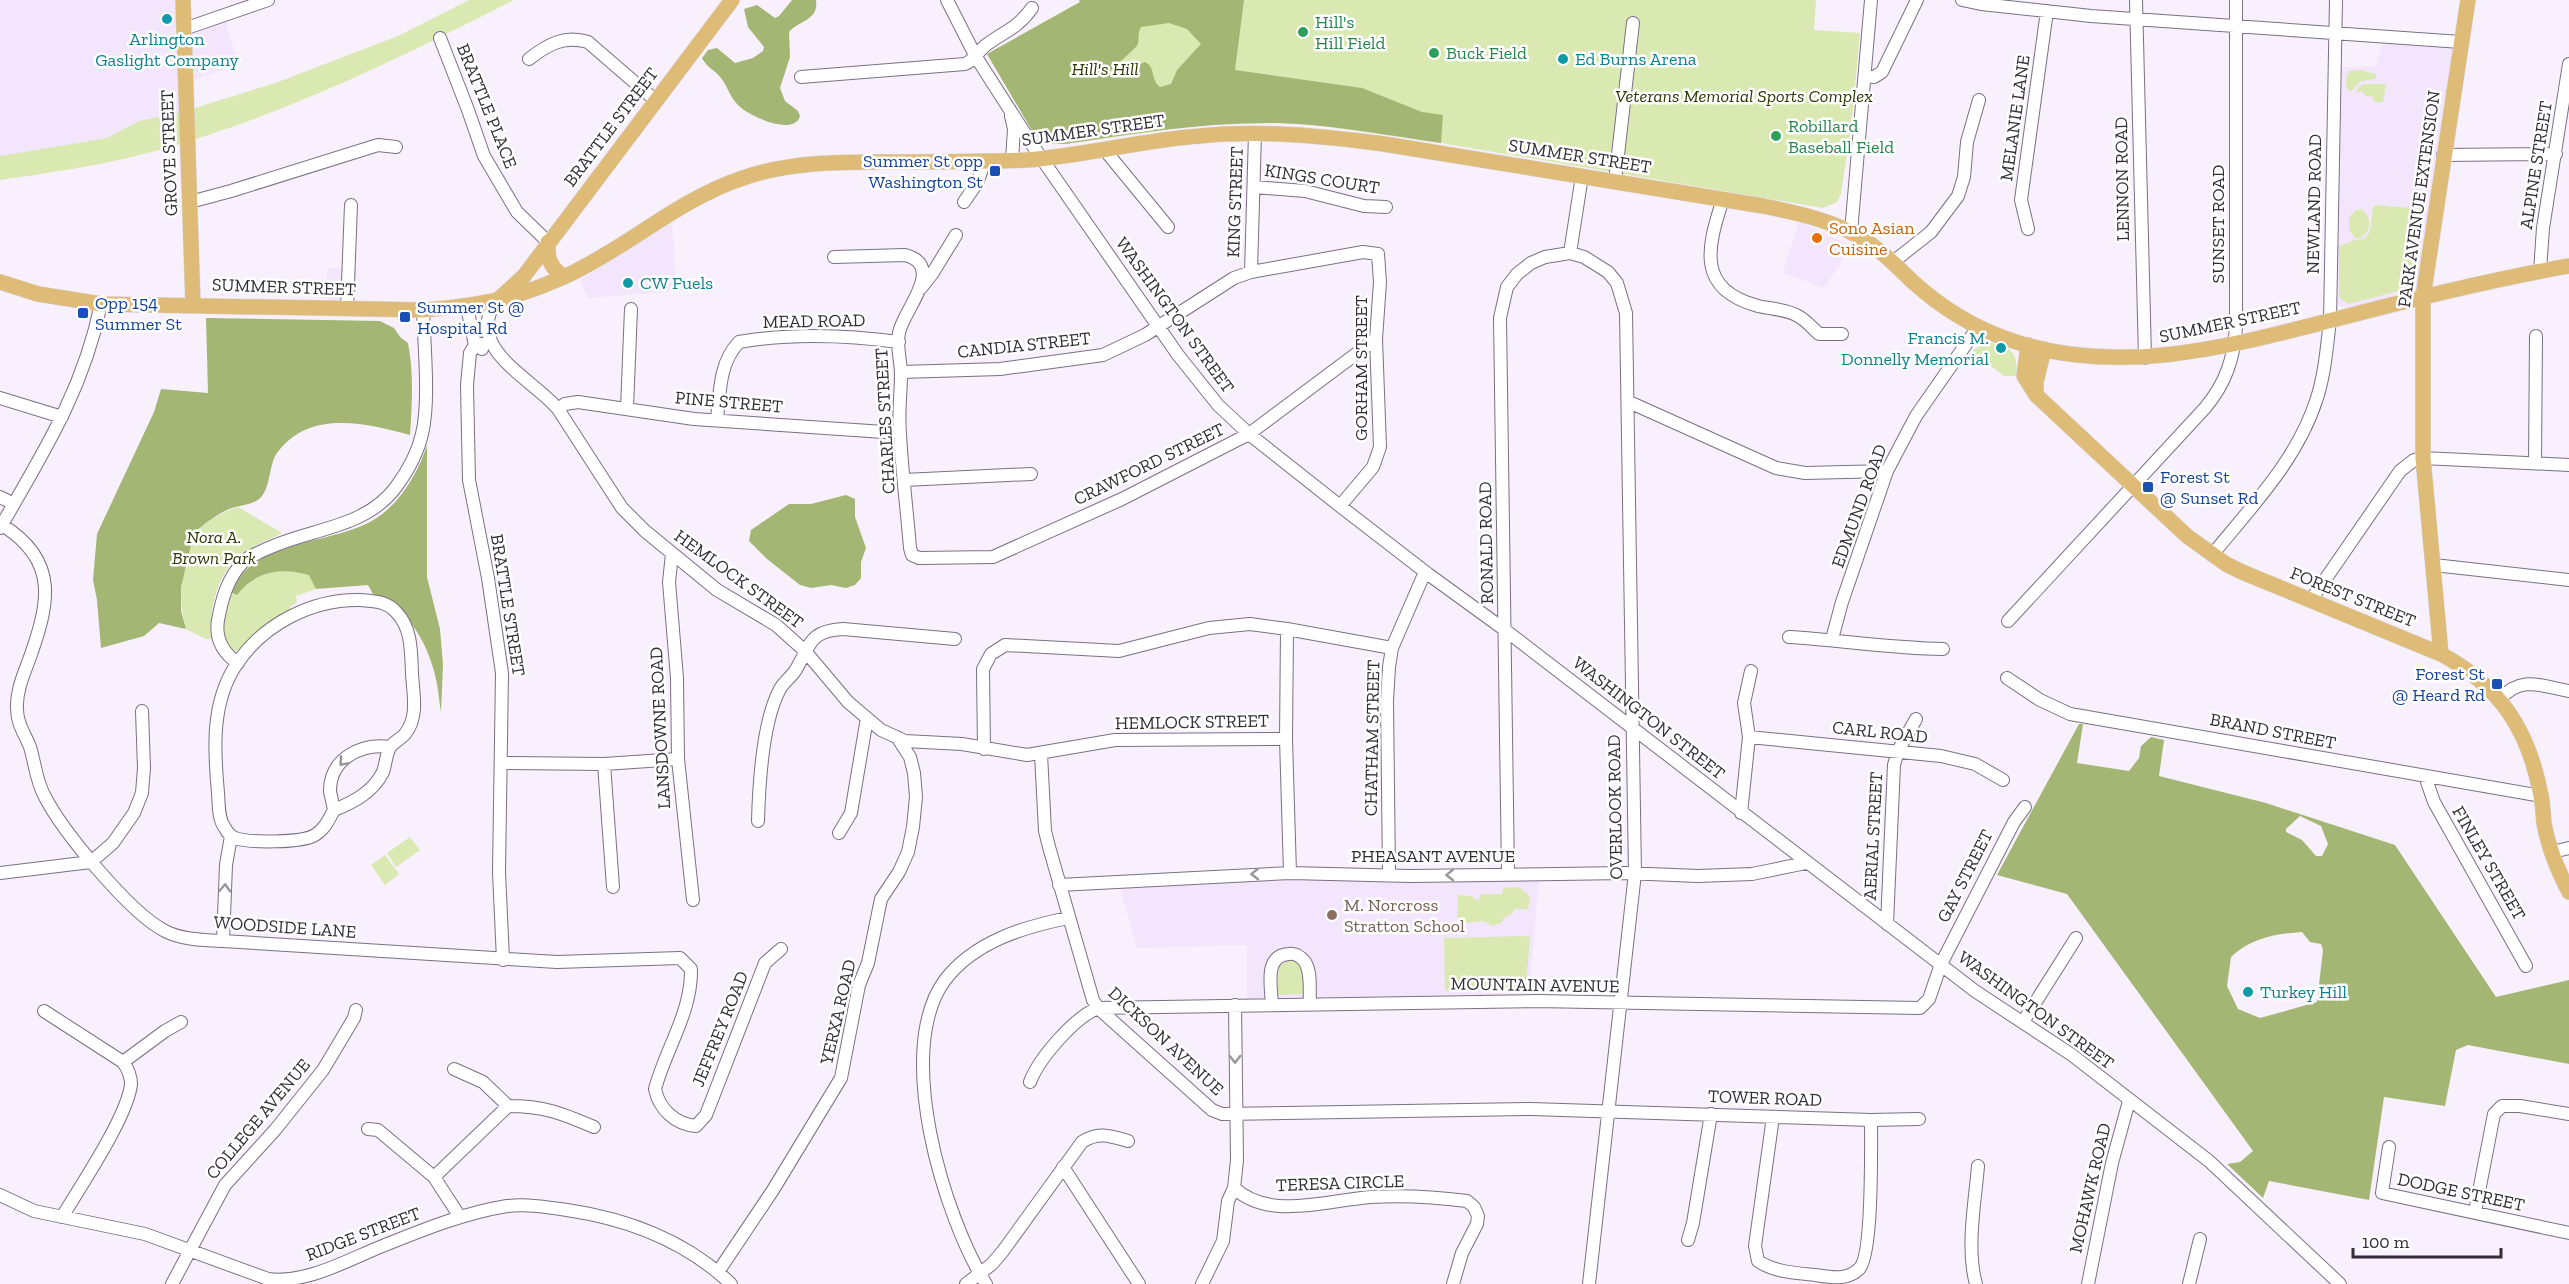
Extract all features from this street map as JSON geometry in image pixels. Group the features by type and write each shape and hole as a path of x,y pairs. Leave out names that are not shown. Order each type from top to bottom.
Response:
{"main road":[{"name":"GROVE STREET","path":"183,0 193,304"},
{"name":"BRATTLE STREET","path":"495,303 524,276 732,0"},
{"name":"PARK AVENUE EXTENSION","path":"2441,654 2423,458 2423,297 2468,0"},
{"name":"SUMMER STREET","path":"0,282 38,294 101,304 423,310 467,307 495,303 564,277 712,191 765,171 825,163 1041,159 1201,135 1255,134 1334,137 1788,211 1851,232 1893,262 1943,306 1978,327 2044,349 2106,358 2177,355 2235,344 2423,297 2569,266"},
{"path":"548,242 549,261 554,270 564,277"},
{"name":"FOREST STREET","path":"2028,345 2024,376 2036,394 2187,536 2212,555 2242,572 2441,654 2467,668 2500,699 2519,728 2532,761 2542,796 2544,824 2552,852 2569,892"},
{"path":"2036,394 2036,382 2044,349"}],"street":[{"path":"184,29 268,0"},
{"name":"WASHINGTON STREET","path":"947,0 976,57 1041,159 1206,392 1249,434 1425,572 1505,630 1975,991 2072,1055 2210,1161 2340,1284"},
{"path":"1851,232 1871,0"},
{"path":"1865,76 1874,77 1882,72 1917,0"},
{"path":"1962,0 1967,3 2137,19 2461,42"},
{"name":"LENNON ROAD","path":"2136,0 2145,358"},
{"name":"SUNSET ROAD","path":"2134,485 2214,397 2228,372 2235,344 2236,0"},
{"name":"NEWLAND ROAD","path":"2212,555 2292,455 2306,428 2322,377 2330,320 2336,0"},
{"path":"801,77 961,65 976,57 986,45 1021,23 1032,8"},
{"name":"MELANIE LANE","path":"2028,229 2021,200 2047,11"},
{"path":"1615,181 1633,23"},
{"name":"BRATTLE PLACE","path":"440,38 484,156 502,191 518,212 548,242"},
{"path":"529,59 547,45 576,38 588,42 655,100"},
{"name":"ALPINE STREET","path":"2540,271 2544,228 2569,64"},
{"path":"1893,262 1931,232 1958,196 1964,177 1968,142 1979,100"},
{"name":"WASHINGTON STREET","path":"1009,110 1014,129 1012,160"},
{"name":"KING STREET","path":"1251,272 1255,134"},
{"path":"190,202 378,145 396,147"},
{"path":"1104,149 1168,227"},
{"path":"2443,155 2556,154"},
{"path":"964,202 977,183 985,161"},
{"path":"1570,253 1582,176"},
{"name":"KINGS COURT","path":"1254,187 1305,191 1364,206 1386,207"},
{"path":"1723,199 1709,259 1711,272 1721,287 1736,298 1797,314 1819,334 1842,334"},
{"path":"346,309 351,206"},
{"name":"CHARLES STREET","path":"913,556 910,548 899,433 901,372 898,332 920,289 956,235"},
{"name":"CANDIA STREET","path":"901,372 1000,369 1097,357 1119,350 1225,282 1251,272 1363,252 1378,254"},
{"name":"OVERLOOK ROAD","path":"1570,253 1584,257 1608,272 1617,283 1623,296 1626,313 1629,402 1635,873 1589,1284"},
{"name":"RONALD ROAD","path":"1508,874 1500,318 1507,287 1517,274 1531,262 1556,254 1570,253"},
{"name":"GORHAM STREET","path":"1340,506 1373,467 1380,447 1376,339 1380,282 1378,254"},
{"path":"834,257 889,255 911,257 921,267 920,289"},
{"path":"467,307 475,345 490,342 488,319 495,303"},
{"path":"1,527 78,385 101,304"},
{"path":"627,408 631,309"},
{"path":"238,663 221,647 218,625 223,596 233,574 244,560 293,537 351,522 377,508 396,488 411,463 422,433 423,310"},
{"name":"EDMUND ROAD","path":"1832,639 1842,602 1887,471 1920,409 1978,327"},
{"path":"2535,463 2536,336"},
{"name":"MEAD ROAD","path":"717,419 728,354 739,342 850,337 899,342"},
{"name":"CRAWFORD STREET","path":"913,556 982,558 998,555 1122,499 1249,434 1376,339"},
{"name":"HEMLOCK STREET","path":"490,342 504,360"},
{"name":"HEMLOCK STREET","path":"475,345 504,360 549,397 622,508 645,531 717,590 776,625 806,651 848,702 881,730 905,741 962,744 1027,755 1115,740 1287,739"},
{"name":"BRATTLE STREET","path":"475,345 470,353 467,385 469,480 488,578 502,673 499,872 503,960"},
{"path":"0,398 62,417"},
{"name":"PINE STREET","path":"558,409 565,404 578,402 694,419 899,433"},
{"path":"1629,402 1776,468 1805,473 1887,471"},
{"path":"2311,600 2400,471 2414,460 2423,458 2569,465"},
{"path":"904,480 1031,474"},
{"path":"2008,621 2134,485"},
{"path":"0,497 14,504"},
{"name":"WOODSIDE LANE","path":"1,527 21,538 32,550 46,581 45,601 38,636 17,698 19,724 30,747 44,796 91,862 161,929 183,936 223,941 503,960 557,962 680,958 691,969 691,984 685,1012 655,1089 657,1101 670,1115 682,1125 696,1126"},
{"name":"LANSDOWNE ROAD","path":"672,554 669,582 676,678 678,759 693,900"},
{"path":"2434,565 2569,580"},
{"name":"CHATHAM STREET","path":"1389,875 1387,701 1392,648 1425,572"},
{"path":"377,601 397,613 407,627 414,714 411,726 403,737 390,747 383,771 375,784 364,795 334,810 326,826 315,836 262,841 236,838 231,836 220,818 215,734 226,685 238,663 268,631 310,608 332,602 377,601"},
{"path":"984,749 983,669 991,654 1001,647 1033,645 1112,651 1220,626 1250,624 1287,628 1392,648"},
{"path":"1287,628 1290,873"},
{"path":"758,821 760,776 772,712 780,688 794,671 813,637 827,630 843,630 955,639"},
{"path":"1789,637 1832,639 1902,648 1943,649"},
{"path":"1741,813 1749,737 1744,703 1751,671"},
{"name":"BRAND STREET","path":"2007,678 2040,700 2070,714 2103,717 2542,796"},
{"path":"2500,699 2512,686 2521,683 2569,691"},
{"path":"0,873 91,862 119,835 140,801 144,775 142,711"},
{"path":"839,833 851,813 867,718"},
{"name":"AERIAL STREET","path":"1887,924 1893,782 1898,751 1916,718"},
{"name":"YERXA ROAD","path":"718,1272 773,1190 841,1078 859,985 868,963 881,899 899,872 908,852 913,827 916,797 914,773 910,757 897,737"},
{"name":"CARL ROAD","path":"1749,737 1941,756 1975,764 2003,780"},
{"path":"334,810 330,792 332,779 340,762 353,752 365,747 390,747"},
{"name":"DICKSON AVENUE","path":"1041,754 1045,831 1089,989 1098,1008 1202,1104 1222,1114 1531,1109 1610,1111"},
{"path":"501,763 604,765 678,759"},
{"path":"604,765 613,887"},
{"name":"FINLEY STREET","path":"2425,776 2434,802 2526,966"},
{"name":"GAY STREET","path":"1941,964 2014,822 2025,807"},
{"path":"223,941 226,865 231,836"},
{"path":"2552,852 2569,848"},
{"name":"PHEASANT AVENUE","path":"1059,885 1290,873 1389,875 1635,873 1698,876 1752,874 1806,863"},
{"path":"983,1279 955,1222 940,1180 924,1082 923,1045 926,1025 932,1005 945,980 975,953 1037,924 1068,918"},
{"path":"2024,1022 2076,938"},
{"name":"JEFFREY ROAD","path":"696,1126 705,1115 765,963 782,949"},
{"path":"1272,1004 1271,967 1276,959 1288,954 1297,954 1305,961 1308,970 1310,1004"},
{"name":"MOUNTAIN AVENUE","path":"1098,1008 1537,1001 1920,1008 1929,999 1941,964"},
{"path":"1193,1284 1204,1280 1223,1241 1228,1201 1234,1188 1237,1160 1235,1005"},
{"path":"1030,1082 1040,1062 1081,1019 1098,1008"},
{"name":"COLLEGE AVENUE","path":"172,1284 225,1185 275,1130 323,1070 345,1035 356,1010"},
{"path":"44,1011 123,1062 131,1078 126,1101 99,1155 62,1217"},
{"path":"123,1062 157,1036 182,1022"},
{"path":"454,1069 483,1082 508,1106"},
{"name":"MOHAWK ROAD","path":"2088,1284 2112,1163 2129,1101"},
{"path":"434,1177 508,1106 531,1106 558,1111 594,1127"},
{"path":"2475,1212 2494,1114 2502,1106 2520,1106 2569,1114"},
{"name":"TOWER ROAD","path":"1610,1111 1871,1120 1919,1119"},
{"path":"1688,1240 1693,1223 1711,1114"},
{"path":"1773,1117 1755,1246 1758,1261 1768,1268 1846,1277 1859,1269 1865,1259 1870,1197 1871,1120"},
{"path":"368,1129 378,1130 434,1177 460,1217"},
{"path":"966,1284 983,1279 1082,1142 1092,1135 1107,1135 1128,1141"},
{"name":"DODGE STREET","path":"2389,1147 2382,1193 2569,1233"},
{"path":"1976,1284 1972,1249 1978,1166"},
{"path":"1063,1167 1139,1284"},
{"name":"TERESA CIRCLE","path":"1234,1188 1250,1200 1274,1205 1303,1205 1385,1197 1467,1201 1478,1215 1477,1224 1462,1253 1454,1284"},
{"name":"RIDGE STREET","path":"0,1195 34,1211 145,1234 268,1279 281,1281 310,1279 460,1217 510,1206 521,1206 602,1216 622,1221 662,1237 718,1272 730,1284"},
{"path":"2189,1284 2200,1239"}],"shaded area":[{"path":"0,0 178,0 182,112 139,121 107,138 0,156"},
{"path":"224,18 239,64 193,80 191,31"},
{"path":"2383,41 2452,46 2456,51 2417,290 2348,308 2339,306 2335,295 2341,67 2376,66"},
{"path":"672,221 676,291 588,298 580,280"},
{"path":"1799,221 1852,246 1824,288 1783,273"},
{"path":"327,268 357,269 355,301 327,300"},
{"name":"M. Norcross Stratton School","path":"1289,879 1539,880 1529,994 1247,999 1247,945 1137,948 1119,885"}],"green space":[{"path":"469,0 514,0 378,67 240,124 144,154 72,169 0,180 0,156 107,138 139,121 182,112 278,82 398,36"},
{"path":"792,0 816,0 816,7 811,16 789,32 790,57 780,88 785,101 798,111 800,116 796,122 781,125 752,115 739,106 733,100 721,78 702,58 708,50 717,48 735,63 753,58 763,51 764,47 748,27 744,9 757,5 775,18"},
{"name":"Veterans Memorial Sports Complex","path":"1079,0 1816,0 1814,30 1860,33 1852,120 1841,194 1837,202 1823,208 1441,143 1314,125 1277,123 1202,125 1065,144 1049,144 1034,134 987,54 1080,2"},
{"name":"Hill's Hill","path":"1079,0 1244,0 1235,70 1362,88 1422,112 1443,115 1441,143 1340,128 1251,123 1198,126 1065,144 1049,144 1034,134 987,54 1080,2","holes":["1169,23 1187,29 1201,44 1177,70 1171,84 1160,87 1155,81 1150,66 1144,62 1123,76 1112,77 1109,72 1137,46 1141,27"]},
{"path":"2360,70 2376,74 2376,79 2361,81 2351,91 2347,90 2346,79 2349,71"},
{"path":"2386,84 2383,102 2374,102 2372,96 2366,96 2362,91 2355,93 2361,85"},
{"path":"2376,205 2421,209 2415,247 2399,245 2421,250 2416,282 2410,288 2348,304 2339,297 2339,246 2364,239 2369,232 2373,207"},
{"path":"2362,209 2368,216 2369,227 2365,235 2355,238 2349,230 2349,217 2356,210"},
{"path":"206,318 380,321 394,328 408,343 410,354 412,389 410,435 375,427 339,423 305,430 290,439 274,458 267,486 259,499 223,512 194,533 181,587 181,611 186,629 159,623 144,636 101,648 93,580 97,534 154,412 161,389 208,393"},
{"path":"1987,341 2011,351 2016,360 2016,376 2004,376 1972,351"},
{"path":"427,445 427,577 440,629 443,665 441,712 434,671 416,630 397,608 373,594 368,585 316,589 309,575 279,571 260,576 237,595 231,592 242,574 257,561 296,545 357,528 384,513 407,486"},
{"path":"846,495 855,499 855,517 866,548 861,562 861,578 855,585 846,588 831,585 811,588 800,585 767,559 749,541 751,530 789,504 811,504"},
{"name":"Nora A. Brown Park","path":"238,507 282,533 247,551 236,559 223,575 215,596 211,618 211,639 206,639 186,629 183,617 182,578 190,543 194,533 202,526"},
{"path":"290,546 316,576 316,589 296,596 297,602 290,607 291,610 264,627 242,649 235,651 227,644 224,621 226,608 237,582 255,562"},
{"path":"2079,724 2083,724 2077,763 2129,771 2139,758 2141,746 2151,737 2164,740 2159,776 2266,803 2395,845 2496,997 2569,980 2569,1064 2468,1045 2456,1050 2445,1106 2384,1097 2369,1200 2269,1181 2263,1198 2227,1164 2240,1162 2253,1151 2067,894 1997,875","holes":["2300,816 2321,826 2328,844 2322,856 2316,856 2302,840 2286,832 2286,829","2302,932 2310,942 2321,944 2323,950 2317,1002 2260,1018 2238,1009 2227,986 2231,957 2255,941"]},
{"path":"410,837 420,850 396,867 387,853"},
{"path":"385,855 399,874 385,885 371,865"},
{"path":"1518,887 1527,893 1530,899 1528,909 1514,909 1512,914 1493,926 1483,921 1469,923 1457,918 1458,895 1471,896 1478,901 1481,894 1502,894 1503,888"},
{"path":"1530,936 1526,989 1445,991 1444,938"},
{"path":"1291,959 1305,969 1305,994 1277,995 1279,966"}],"place":[{"name":"Arlington Gaslight Company","path":"167,19"},
{"name":"Hill's Hill Field","path":"1303,32"},
{"name":"Buck Field","path":"1434,53"},
{"name":"Ed Burns Arena","path":"1563,59"},
{"name":"Robillard Baseball Field","path":"1776,136"},
{"name":"Summer St opp Washington St","path":"995,171"},
{"name":"Sono Asian Cuisine","path":"1817,238"},
{"name":"CW Fuels","path":"628,283"},
{"name":"Opp 154 Summer St","path":"83,313"},
{"name":"Summer St @ Hospital Rd","path":"405,317"},
{"name":"Francis M. Donnelly Memorial","path":"2001,348"},
{"name":"Forest St @ Sunset Rd","path":"2148,487"},
{"name":"Forest St @ Heard Rd","path":"2497,684"},
{"name":"M. Norcross Stratton School","path":"1332,915"},
{"name":"Turkey Hill","path":"2248,992"}]}
